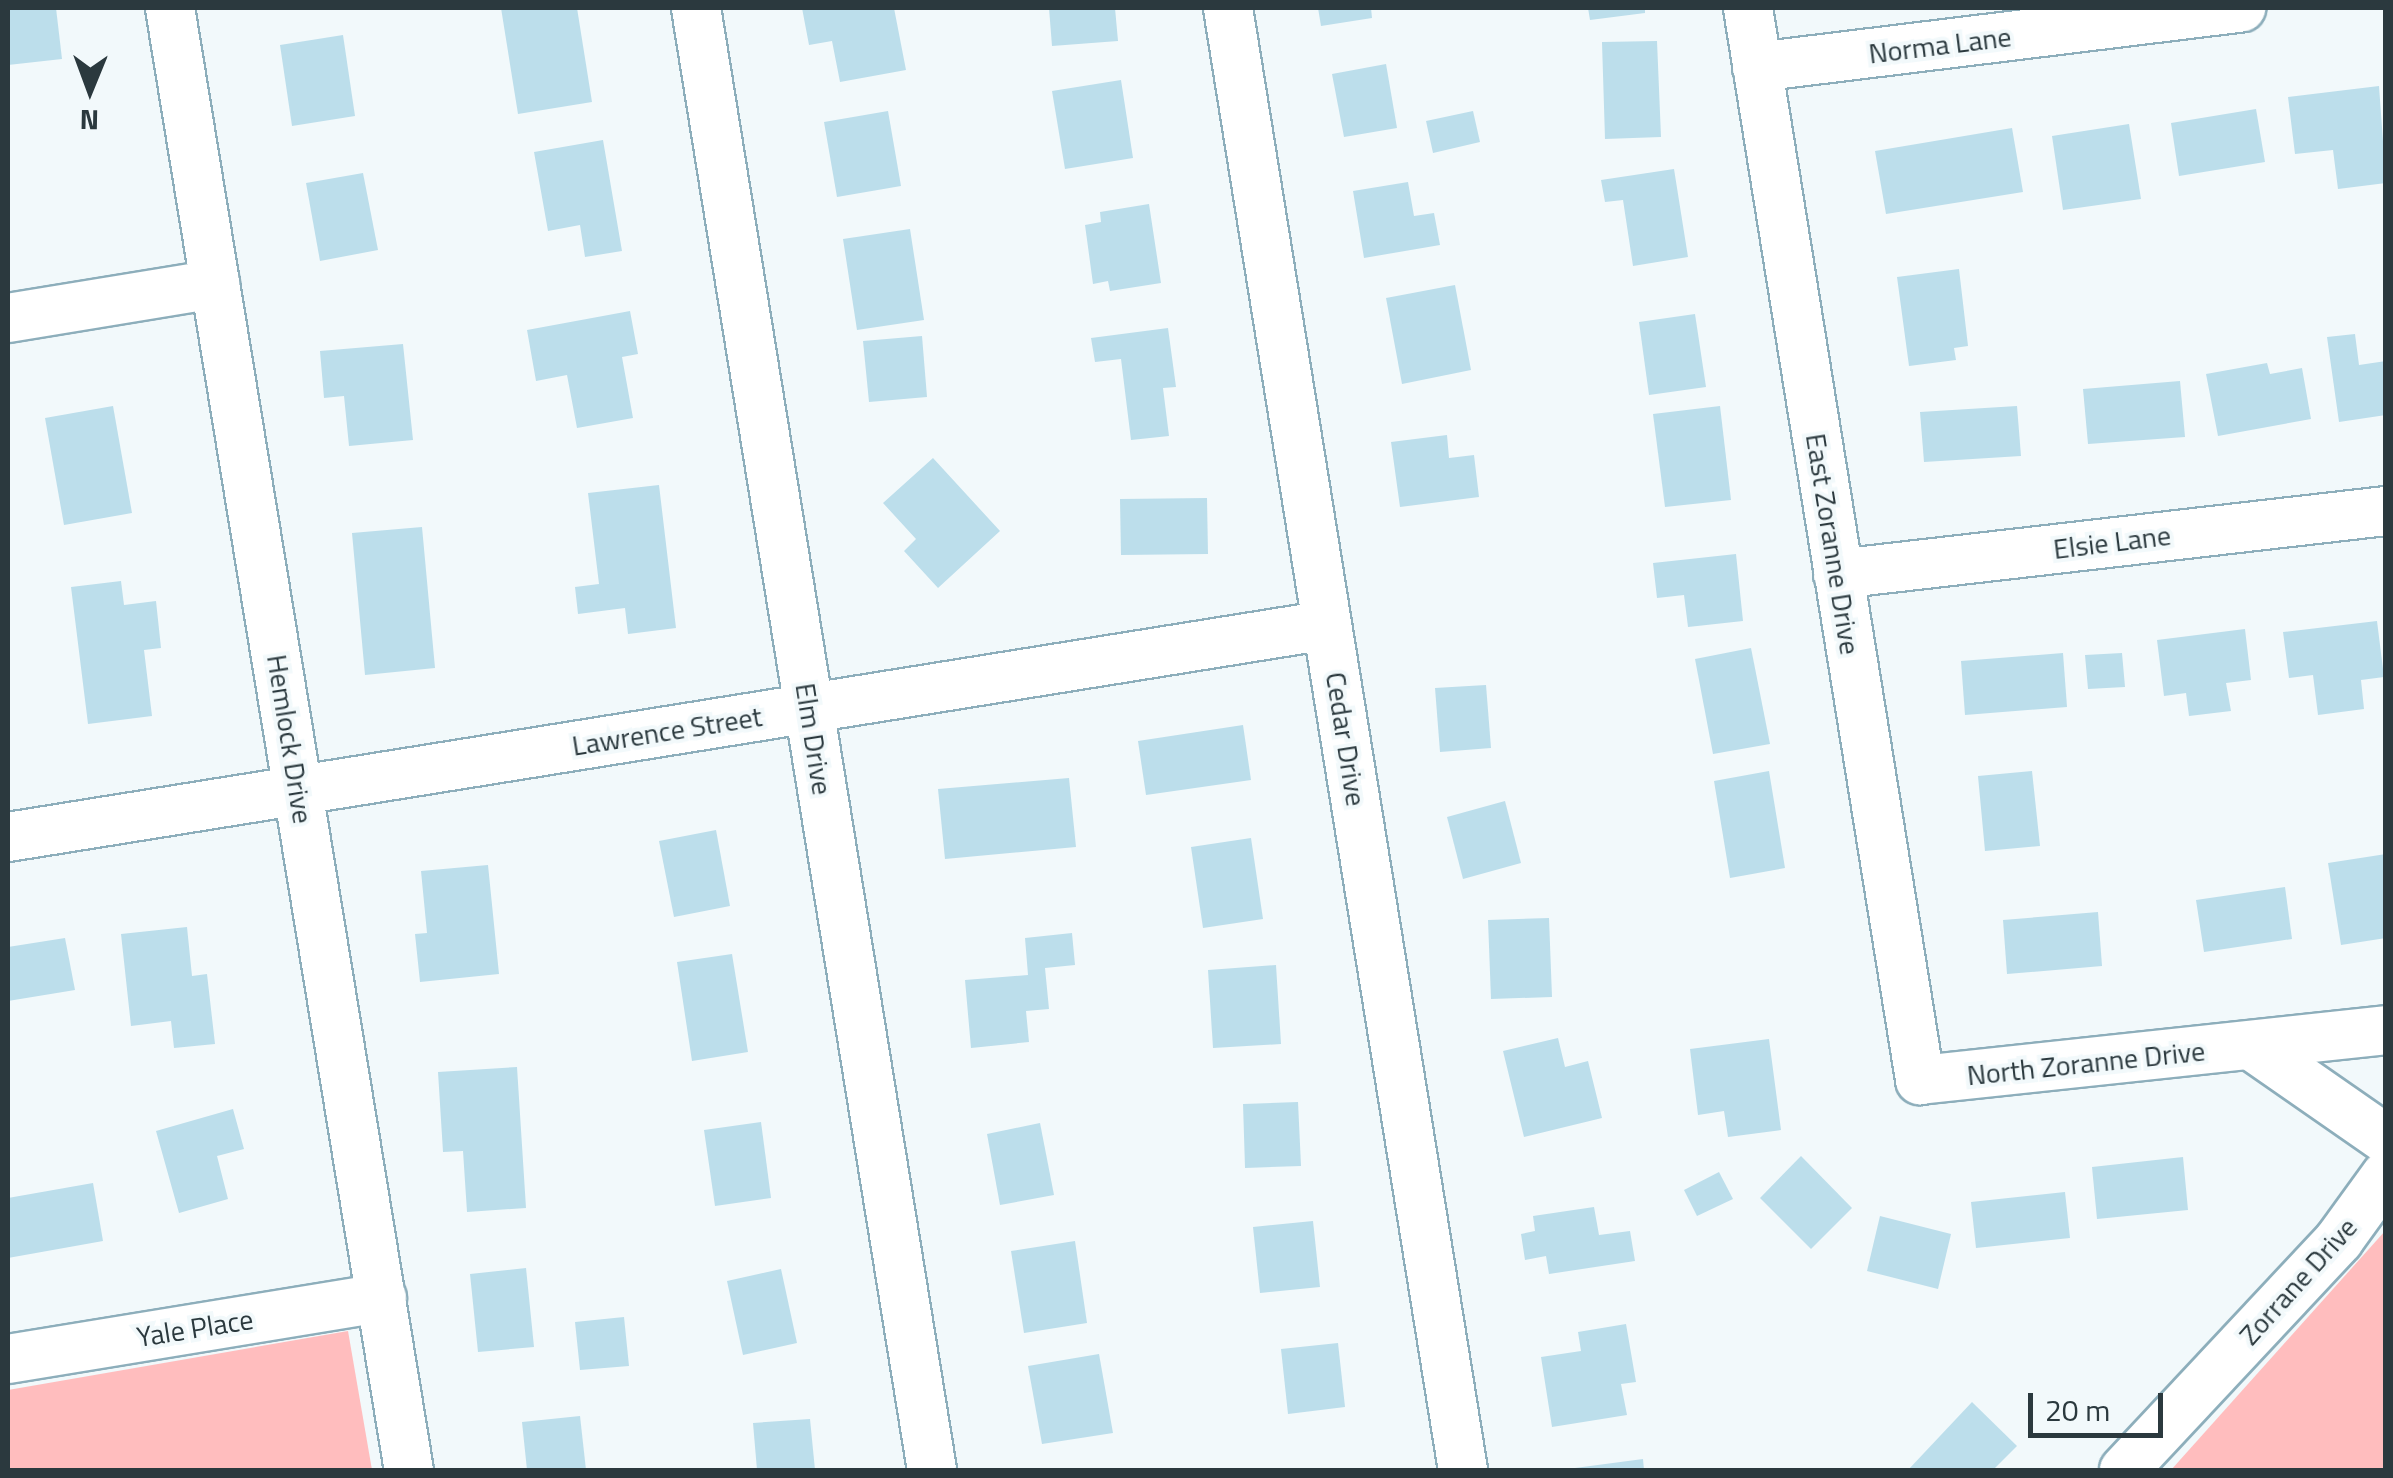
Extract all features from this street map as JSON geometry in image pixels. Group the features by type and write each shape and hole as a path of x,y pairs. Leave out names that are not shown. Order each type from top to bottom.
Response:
{"street":[{"name":"Hemlock Drive","path":"170,8 409,1470"},
{"name":"Elm Drive","path":"696,8 932,1470"},
{"name":"Cedar Drive","path":"1228,8 1463,1470"},
{"name":"East Zoranne Drive","path":"1748,8 1920,1080"},
{"name":"Norma Lane","path":"1758,67 2241,8"},
{"path":"8,318 216,284"},
{"name":"Elsie Lane","path":"1838,574 2386,510"},
{"name":"Lawrence Street","path":"8,838 1327,626"},
{"name":"North Zoranne Drive","path":"1920,1080 2386,1030"},
{"path":"2252,1046 2386,1139"},
{"name":"Zorrane Drive","path":"2124,1470 2339,1240 2386,1176"},
{"name":"Yale Place","path":"8,1359 382,1298"}],"shaded area":[{"path":"2385,1231 2385,1470 2171,1470"},
{"path":"348,1331 372,1470 8,1470 8,1390"}],"building":[{"path":"8,8 56,8 62,59 8,65"},
{"path":"501,8 577,8 592,102 518,114"},
{"path":"802,8 894,8 906,70 840,82 832,41 809,45"},
{"path":"1049,8 1115,8 1118,41 1052,46"},
{"path":"1318,8 1371,8 1372,18 1321,26"},
{"path":"1588,8 1645,8 1645,13 1590,20"},
{"path":"343,35 355,116 292,126 280,45"},
{"path":"1657,41 1661,137 1605,139 1602,42"},
{"path":"1386,64 1397,128 1344,137 1332,74"},
{"path":"1121,80 1133,158 1065,169 1052,91"},
{"path":"2379,86 2386,183 2338,189 2333,150 2295,154 2288,97"},
{"path":"2256,109 2265,162 2179,176 2171,123"},
{"path":"888,111 901,186 837,197 824,122"},
{"path":"1473,111 1480,142 1433,153 1426,121"},
{"path":"2129,124 2141,199 2063,210 2052,136"},
{"path":"2012,128 2023,192 1886,214 1875,151"},
{"path":"603,140 622,251 585,257 580,225 548,231 534,152"},
{"path":"1674,169 1688,257 1633,266 1623,200 1605,202 1601,180"},
{"path":"363,173 378,250 320,261 306,183"},
{"path":"1408,182 1414,216 1434,213 1440,245 1364,258 1353,191"},
{"path":"1149,204 1161,283 1110,291 1108,281 1093,284 1085,225 1101,222 1100,212"},
{"path":"910,229 924,320 857,330 843,239"},
{"path":"1959,269 1968,346 1954,348 1956,360 1909,366 1897,277"},
{"path":"1455,285 1471,370 1402,384 1386,298"},
{"path":"630,311 638,354 622,357 633,418 577,428 567,375 536,381 527,330"},
{"path":"1695,314 1706,387 1649,395 1639,322"},
{"path":"1168,328 1176,387 1163,388 1169,436 1131,440 1121,359 1095,362 1091,338"},
{"path":"2355,334 2359,365 2386,361 2386,415 2339,422 2327,337"},
{"path":"922,336 927,397 869,402 863,341"},
{"path":"403,344 413,440 349,446 344,396 324,398 320,351"},
{"path":"2267,363 2270,374 2302,368 2311,419 2218,436 2206,374"},
{"path":"2180,381 2185,437 2088,444 2083,389"},
{"path":"113,406 132,513 64,525 45,418"},
{"path":"1720,406 1731,500 1665,507 1653,414"},
{"path":"2017,406 2021,456 1924,462 1920,412"},
{"path":"1447,435 1449,458 1474,455 1479,497 1400,507 1391,442"},
{"path":"933,458 1000,531 938,588 904,551 916,539 883,503"},
{"path":"659,485 676,628 628,634 625,608 578,614 575,587 599,584 588,493"},
{"path":"1207,498 1208,554 1121,555 1120,499"},
{"path":"422,527 435,668 365,675 352,533"},
{"path":"1736,554 1743,621 1688,627 1684,595 1657,598 1653,563"},
{"path":"121,581 124,605 156,601 161,648 144,650 152,716 88,724 71,587"},
{"path":"2377,621 2384,677 2361,680 2364,709 2318,715 2313,675 2289,678 2283,632"},
{"path":"2245,629 2251,680 2226,683 2231,711 2189,716 2186,693 2164,696 2157,640"},
{"path":"1751,648 1770,744 1713,754 1695,659"},
{"path":"2063,653 2067,707 1965,715 1961,661"},
{"path":"2122,653 2125,687 2088,689 2085,655"},
{"path":"1486,685 1491,748 1440,752 1435,688"},
{"path":"1243,725 1251,780 1146,795 1138,741"},
{"path":"1769,771 1785,868 1730,878 1714,781"},
{"path":"2032,771 2040,846 1985,851 1978,776"},
{"path":"1069,778 1076,847 945,859 938,789"},
{"path":"1505,801 1521,863 1463,879 1447,817"},
{"path":"716,830 730,906 674,917 659,841"},
{"path":"1251,838 1263,919 1203,928 1191,847"},
{"path":"2386,854 2386,938 2341,945 2328,863"},
{"path":"488,865 499,974 420,982 415,934 427,933 421,871"},
{"path":"2285,887 2292,939 2204,952 2196,900"},
{"path":"2098,912 2102,966 2007,974 2003,920"},
{"path":"1549,918 1552,997 1491,999 1488,920"},
{"path":"187,927 192,976 207,974 215,1044 174,1048 171,1021 131,1026 121,934"},
{"path":"1072,933 1075,965 1045,968 1049,1009 1026,1011 1029,1042 971,1048 965,980 1028,975 1025,938"},
{"path":"65,938 75,990 8,1001 8,947"},
{"path":"732,954 748,1052 692,1061 677,962"},
{"path":"1276,965 1281,1044 1213,1048 1208,970"},
{"path":"1558,1038 1565,1067 1588,1061 1602,1118 1524,1137 1503,1051"},
{"path":"1769,1039 1781,1130 1728,1137 1724,1111 1698,1115 1690,1049"},
{"path":"517,1067 526,1208 467,1212 463,1151 443,1152 438,1072"},
{"path":"1298,1102 1301,1166 1245,1168 1243,1104"},
{"path":"233,1109 244,1149 217,1156 228,1199 179,1213 156,1131"},
{"path":"761,1122 771,1198 715,1206 704,1130"},
{"path":"1040,1123 1054,1195 1000,1205 987,1134"},
{"path":"1801,1156 1852,1208 1811,1249 1760,1198"},
{"path":"2183,1157 2188,1210 2097,1219 2092,1167"},
{"path":"1719,1172 1733,1199 1697,1216 1684,1190"},
{"path":"93,1183 103,1241 8,1258 8,1198"},
{"path":"2065,1192 2070,1238 1976,1248 1971,1202"},
{"path":"1594,1207 1599,1235 1630,1231 1635,1261 1549,1274 1546,1256 1525,1260 1521,1234 1535,1231 1533,1216"},
{"path":"1880,1216 1951,1234 1938,1289 1867,1271"},
{"path":"1313,1221 1320,1287 1260,1293 1253,1227"},
{"path":"1075,1241 1087,1323 1024,1333 1011,1251"},
{"path":"526,1268 534,1347 478,1352 470,1274"},
{"path":"781,1269 797,1343 743,1355 727,1281"},
{"path":"624,1317 629,1366 580,1370 575,1322"},
{"path":"1626,1324 1636,1382 1621,1384 1627,1415 1552,1427 1541,1357 1581,1351 1578,1332"},
{"path":"1338,1343 1345,1407 1288,1414 1281,1349"},
{"path":"1099,1354 1113,1433 1042,1444 1028,1366"},
{"path":"1972,1402 2017,1446 1993,1470 1908,1470"},
{"path":"580,1416 586,1470 527,1470 522,1422"},
{"path":"810,1419 815,1470 757,1470 753,1423"},
{"path":"1643,1459 1644,1470 1575,1470 1575,1468"}]}
